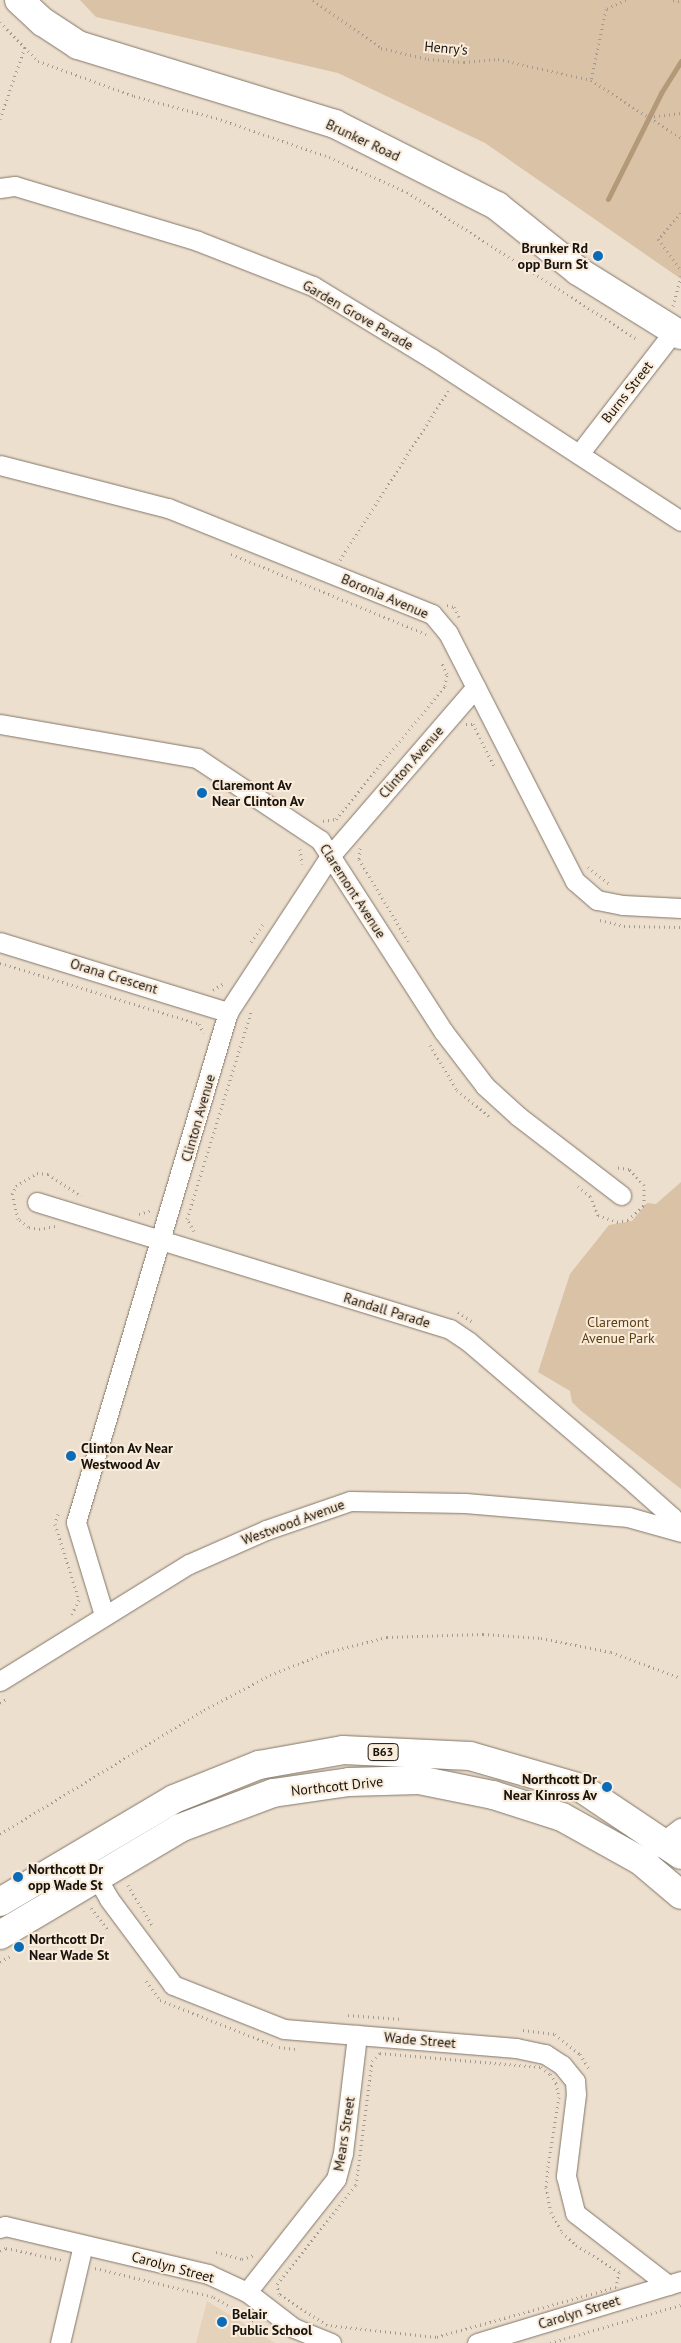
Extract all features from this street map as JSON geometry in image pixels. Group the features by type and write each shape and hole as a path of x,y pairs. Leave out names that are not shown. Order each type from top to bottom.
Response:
{"main road":[{"name":"Brunker Road","path":"20,0 43,22 78,44 335,124 488,201 578,271 678,332"},
{"name":"B63","path":"0,1902 82,1851 174,1799 259,1765 343,1750 470,1756 581,1788 675,1841"},
{"name":"Northcott Drive","path":"0,1935 95,1876 180,1828 273,1793 350,1782 419,1780 492,1794 562,1817 641,1861 681,1895"}],"street":[{"name":"Garden Grove Parade","path":"0,188 15,186 198,241 313,286 458,375 681,521"},
{"name":"Burns Street","path":"578,454 678,332"},
{"name":"Boronia Avenue","path":"0,465 168,508 432,614 448,633 575,881 597,900 622,905 681,908"},
{"name":"Clinton Avenue","path":"104,1615 76,1522 228,1012 330,856 476,687"},
{"name":"Claremont Avenue","path":"0,724 197,758 320,840 443,1031 485,1086 518,1116 621,1195"},
{"name":"Orana Crescent","path":"0,942 228,1012"},
{"name":"Randall Parade","path":"37,1202 450,1329 469,1342 626,1476 672,1517 675,1529"},
{"name":"Westwood Avenue","path":"0,1681 104,1615 190,1564 266,1530 350,1501 464,1503 628,1517 675,1529"},
{"path":"641,1861 675,1841"},
{"name":"Wade Street","path":"82,1851 95,1876 173,1985 284,2029 516,2048 545,2054 562,2065 575,2081 576,2094 566,2176 575,2213 675,2283"},
{"name":"Mears Street","path":"246,2292 336,2179 343,2153 357,2035"},
{"name":"Carolyn Street","path":"0,2228 5,2226 208,2274 246,2292 294,2328 331,2343"},
{"path":"60,2343 84,2245"},
{"name":"Carolyn Street","path":"477,2343 675,2283"}],"path":[{"name":"Henry's","path":"313,0 381,48 428,59 464,62 498,59 590,80 681,138"},
{"path":"590,80 606,9 626,0"},
{"path":"673,0 681,2"},
{"path":"0,22 38,61 134,96 216,118 329,157 407,192 637,339"},
{"path":"0,119 25,47"},
{"path":"649,117 681,114"},
{"path":"681,212 658,239 681,271"},
{"path":"678,332 673,302 681,276"},
{"path":"339,560 458,375"},
{"path":"224,551 428,635 432,642"},
{"path":"314,815 322,821 336,819 446,686 447,674 439,658"},
{"path":"461,723 473,724"},
{"path":"360,844 359,859 412,948"},
{"path":"294,845 301,850 303,863 298,871"},
{"path":"246,949 266,918"},
{"path":"211,990 223,985 228,978"},
{"path":"202,1234 193,1231 187,1219 254,1002"},
{"path":"426,1039 457,1090 494,1119"},
{"path":"575,1184 590,1196 598,1215 606,1220 617,1222 636,1216 644,1205 644,1185 629,1170 611,1167 606,1162"},
{"path":"456,1312 478,1326"},
{"path":"0,1834 204,1710 270,1675 328,1652 387,1637 483,1634 541,1638 611,1652 681,1678"},
{"path":"0,1703 15,1693"},
{"path":"134,1881 126,1886 155,1929"},
{"path":"91,1908 112,1935"},
{"path":"144,1978 160,2000 243,2035 285,2049 302,2049"},
{"path":"346,2015 408,2020"},
{"path":"515,2029 555,2034 580,2054 592,2075"},
{"path":"380,2053 541,2067 550,2074 556,2083 559,2097 546,2187 551,2212 562,2232 576,2245 619,2272 616,2286 436,2337 327,2325 279,2294 277,2284 356,2185 372,2061 380,2053"},
{"path":"0,2251 6,2248 68,2262"},
{"path":"216,2252 242,2259 254,2255 260,2248"},
{"path":"92,2267 214,2297 260,2325"},
{"path":"550,2343 681,2305"}],"shaded area":[{"name":"Belair Public School","path":"207,2301 275,2343 196,2343"}],"green space":[{"path":"80,0 681,0 681,279 485,143 338,73 96,17"},
{"name":"Claremont Avenue Park","path":"681,1182 681,1489 580,1410 572,1402 570,1391 538,1372 570,1274 609,1225 632,1221 647,1203 656,1204"}],"waterway":[{"path":"608,199 661,93 681,61"}],"place":[{"name":"Brunker Rd opp Burn St","path":"598,256"},
{"name":"Claremont Av Near Clinton Av","path":"202,793"},
{"name":"Clinton Av Near Westwood Av","path":"71,1456"},
{"name":"Northcott Dr Near Kinross Av","path":"607,1787"},
{"name":"Northcott Dr opp Wade St","path":"18,1877"},
{"name":"Northcott Dr Near Wade St","path":"19,1947"},
{"name":"Belair Public School","path":"222,2322"}]}
